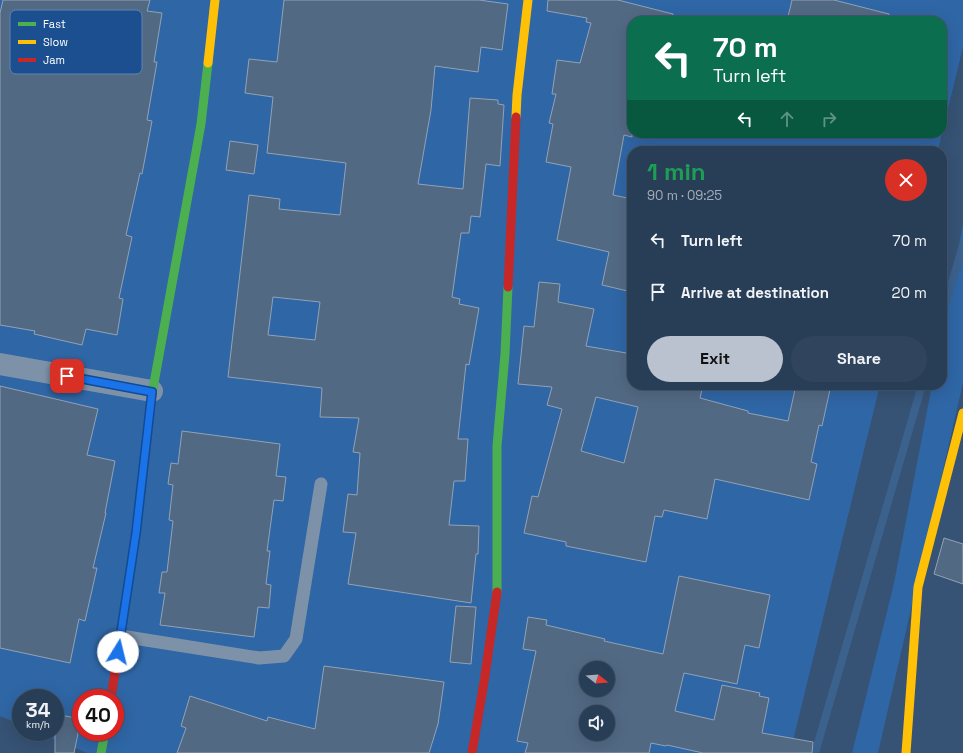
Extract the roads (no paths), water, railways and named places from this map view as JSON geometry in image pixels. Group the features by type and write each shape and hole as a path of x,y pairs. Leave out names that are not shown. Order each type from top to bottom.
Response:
{"street":[{"path":"112,689 136,533 152,392 201,124 215,0"},
{"path":"472,753 497,591 497,446 505,354 517,95 528,0"},
{"path":"0,364 152,392"},
{"path":"906,753 918,587 963,413"},
{"path":"101,753 103,741"}],"lane":[{"path":"121,636 259,658 284,656 296,639 321,484"}],"waterway":[{"path":"947,300 963,245"},
{"path":"815,753 921,390"}]}
